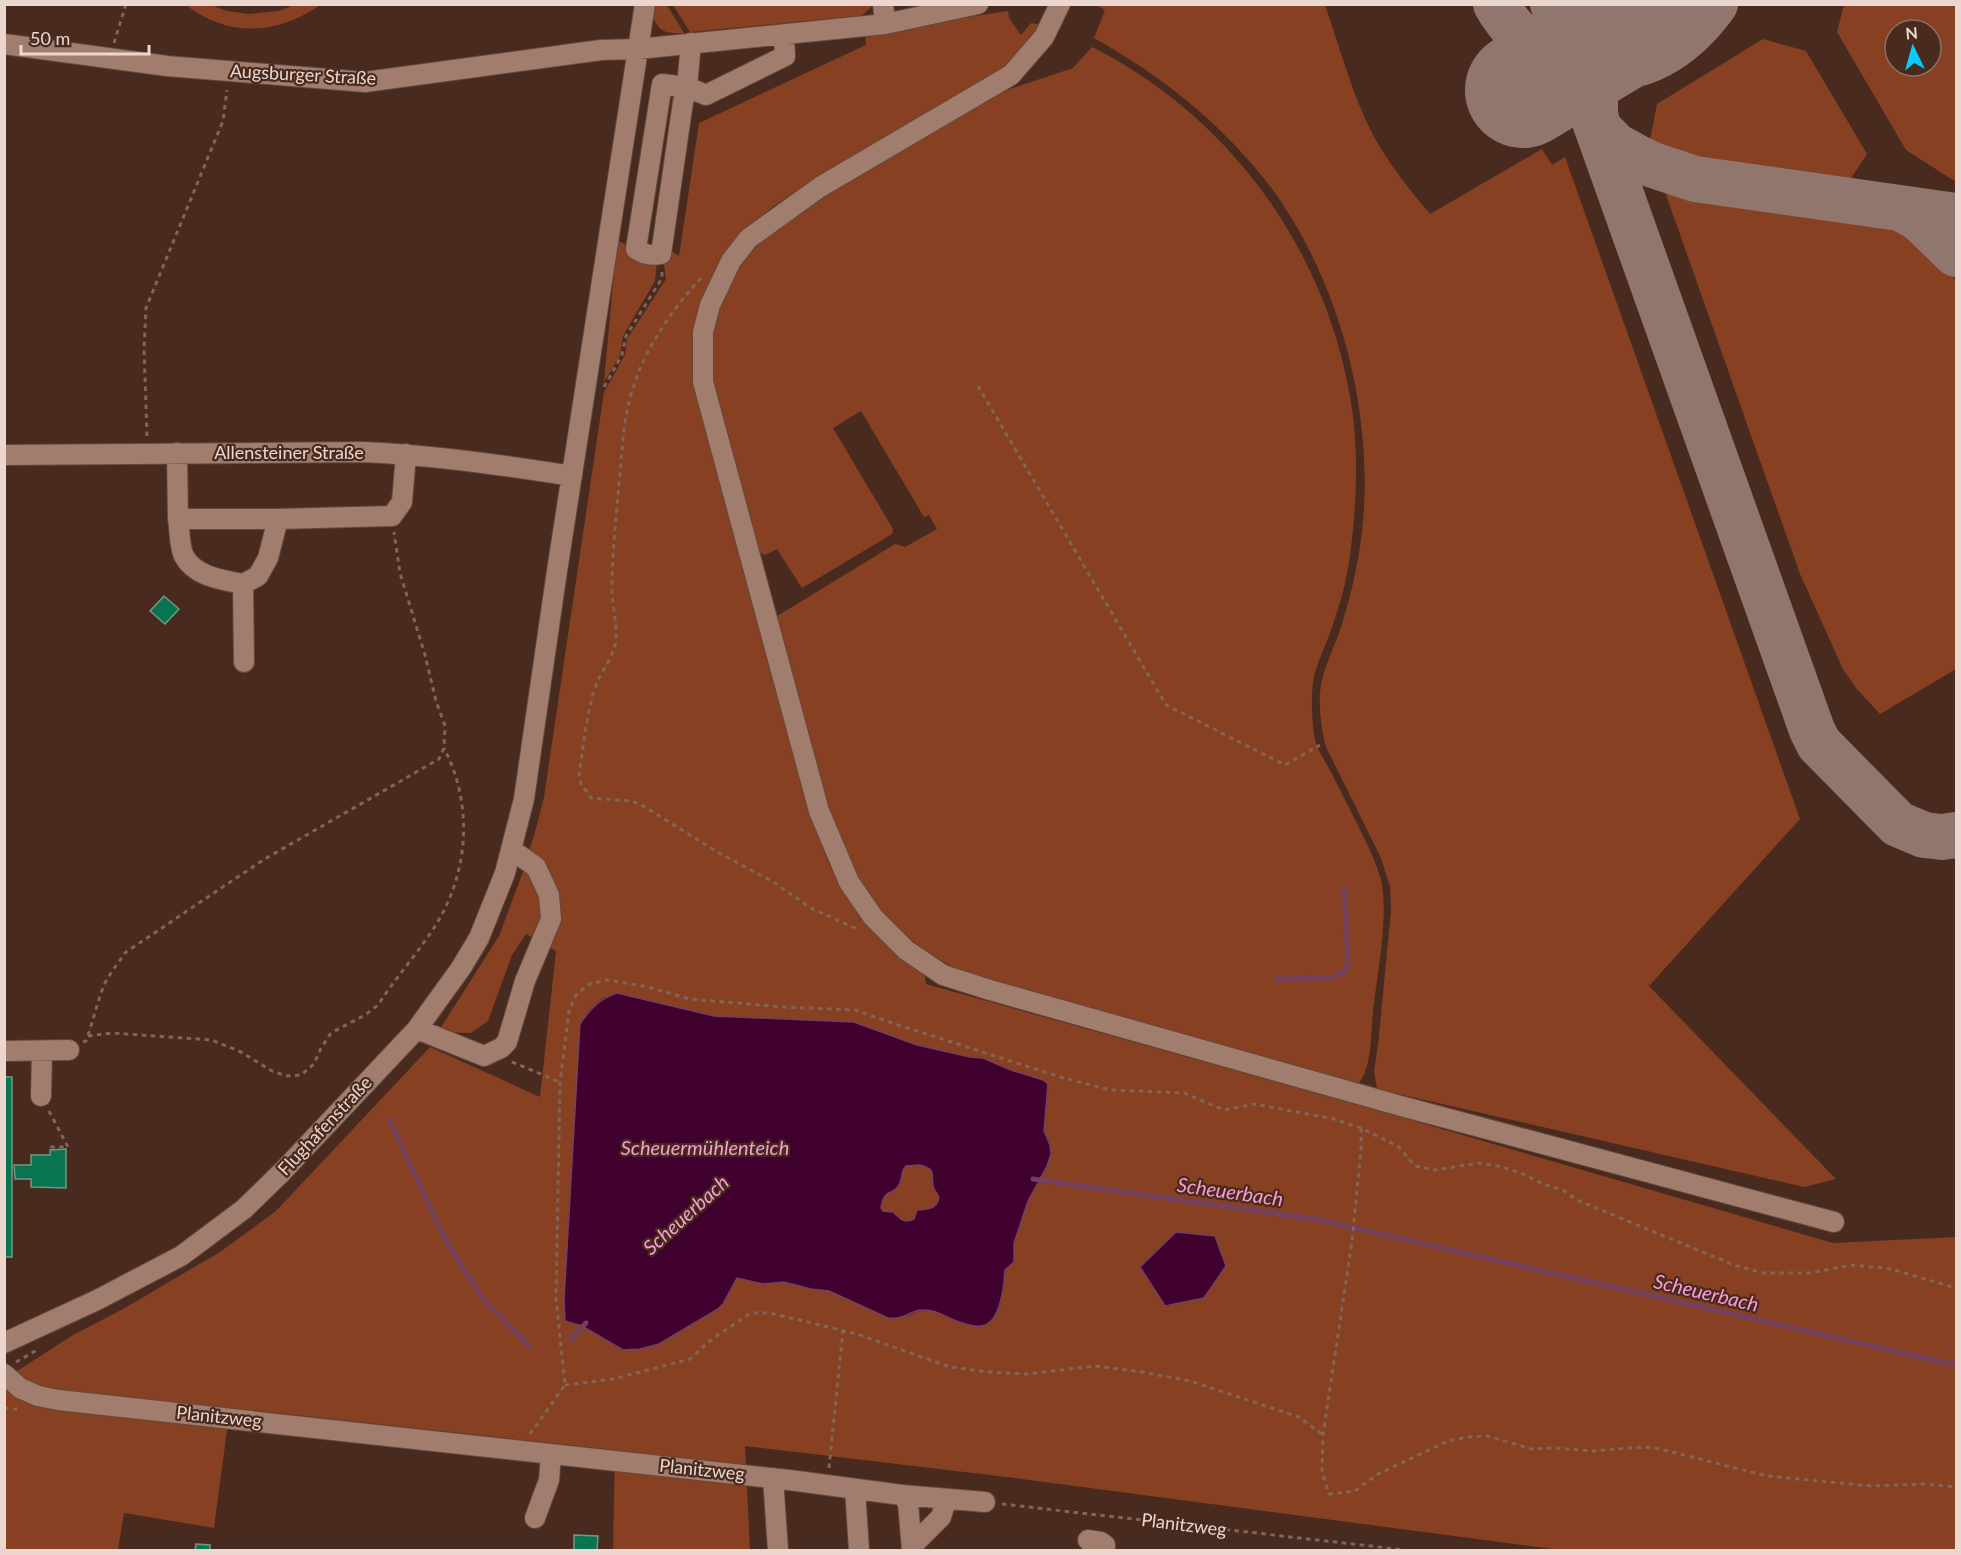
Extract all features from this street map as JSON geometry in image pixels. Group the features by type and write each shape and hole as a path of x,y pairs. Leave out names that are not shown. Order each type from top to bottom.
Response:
{"street":[{"name":"Flughafenstraße","path":"4,1343 108,1295 181,1256 244,1209 417,1029 461,968 479,938 492,910 512,850 524,799 645,4"},
{"path":"1060,4 1044,37 1011,75 820,187 748,239 728,267 710,305 705,323 703,382 819,811 849,882 873,917 906,950 944,975 1401,1106 1834,1222"},
{"name":"Augsburger Straße","path":"4,44 226,71 365,82 600,51 784,34 884,14 972,5"},
{"path":"687,87 706,94 785,56 784,34"},
{"path":"661,254 687,87 691,43"},
{"name":"Allensteiner Straße","path":"4,455 306,452 406,454 483,462 572,476"},
{"path":"177,453 178,519 183,555 191,566 208,576 243,584 258,576 268,558 278,519"},
{"path":"178,519 392,516 402,502 406,454"},
{"path":"243,584 244,662"},
{"path":"417,1029 484,1056 501,1048 507,1042 525,981 550,919 549,896 536,867 512,850"},
{"path":"4,1051 69,1050"},
{"path":"41,1096 42,1051"},
{"name":"Planitzweg","path":"4,1374 20,1388 38,1396 58,1400 773,1478 902,1495 985,1502"},
{"path":"535,1518 549,1480 551,1454"},
{"path":"773,1478 778,1551"},
{"path":"855,1489 859,1551"},
{"path":"902,1495 908,1503 912,1548"},
{"path":"912,1548 941,1516 944,1506 939,1498"},
{"path":"1088,1540 1101,1542 1105,1545 1105,1551"}],"path":[{"path":"109,58 126,4"},
{"path":"146,453 144,348 146,308 223,121 227,96 226,71"},
{"path":"626,336 662,278 661,254"},
{"path":"728,267 717,265 708,271 678,305 647,353 630,397 623,437 612,555 616,640 591,702 579,774 581,784 591,798 640,804 719,853 770,880 811,908 876,938 889,933"},
{"path":"978,386 1166,705 1286,765 1320,745"},
{"path":"69,1050 86,1041 104,985 126,952 263,860 439,759 444,748 445,726 400,573 392,516"},
{"path":"88,1036 112,1033 212,1040 241,1052 272,1071 286,1076 302,1074 314,1064 331,1033 365,1015 378,1005 437,923 450,896 464,853 464,829 456,779 451,761 444,748"},
{"path":"519,1450 565,1385 556,1299 560,1082 569,1011 576,995 589,984 608,980 644,986 690,999 783,1007 856,1010 1110,1090 1184,1093 1224,1110 1254,1104 1334,1119 1361,1128 1399,1147 1415,1166 1435,1170 1479,1163 1502,1167 1563,1190 1577,1200 1734,1265 1763,1273 1809,1273 1853,1265 1891,1269 1956,1288"},
{"path":"490,1053 560,1082"},
{"path":"41,1096 68,1146 50,1147"},
{"path":"1361,1128 1352,1241 1323,1435 1322,1471 1329,1494 1355,1491 1378,1474 1448,1441 1486,1436 1532,1449 1592,1451 1643,1446 1767,1476 1871,1486 1925,1484 1956,1487"},
{"path":"565,1385 613,1379 690,1359 712,1339 752,1314 770,1313 843,1330 950,1367 1027,1374 1095,1366 1190,1381 1299,1417 1323,1435"},
{"path":"827,1485 843,1330"},
{"name":"Planitzweg","path":"985,1502 1406,1551"}],"shaded area":[{"path":"186,5 211,5 227,11 248,14 279,11 294,5 320,5 287,22 253,29 219,23 202,16"},
{"path":"656,5 667,5 684,33 669,33 658,26 653,16"},
{"path":"673,5 873,5 859,16 690,32"},
{"path":"1096,5 1325,5 1353,87 1373,135 1400,176 1430,214 1542,149 1552,165 1565,157 1800,819 1649,986 1836,1179 1804,1187 1377,1089 1374,1071 1391,910 1390,887 1381,858 1326,747 1320,705 1326,665 1342,624 1354,580 1364,505 1364,455 1359,405 1348,355 1333,306 1314,259 1290,216 1262,176 1205,116 1163,82 1094,38 1105,10"},
{"path":"1844,5 1956,5 1956,182 1906,150 1837,32"},
{"path":"1008,11 1009,18 1021,35 1031,23 1042,25 1007,67 771,208 740,237 694,346 812,819 830,866 841,886 924,971 926,984 1394,1115 1833,1243 1956,1237 1956,1550 1560,1550 1015,1478 745,1446 750,1550 613,1550 615,1450 230,1408 214,1528 124,1513 118,1550 5,1550 5,1377 73,1335 123,1309 220,1252 276,1211 430,1047 540,1097 556,951 526,934 512,955 488,1021 471,1033 438,1032 499,936 524,869 538,821 544,797 604,392 625,355 627,339 666,279 663,258 666,248 679,256 699,123 866,45 865,33","holes":["604,997 714,1016 854,1022 917,1045 983,1058 1042,1080 1048,1091 1044,1131 1047,1166 1028,1201 1014,1243 1014,1259 1005,1270 1004,1289 999,1309 986,1325 978,1327 954,1320 938,1312 923,1310 907,1316 888,1318 829,1291 784,1282 763,1284 737,1278 622,1350 582,1326 565,1321 564,1300 580,1024 590,1009"]},
{"path":"1763,39 1806,51 1867,154 1848,183 1703,161 1663,149 1650,140 1657,104"},
{"path":"1092,47 1141,75 1186,109 1227,148 1262,191 1293,238 1318,288 1337,341 1353,415 1356,453 1355,510 1346,578 1330,634 1314,676 1312,709 1317,745 1369,848 1382,887 1384,904 1382,941 1370,1051 1366,1070 1357,1085 992,983 954,968 925,951 902,932 869,898 854,874 836,834 774,618 895,544 905,547 937,529 929,515 924,517 861,411 833,428 893,529 892,534 802,588 777,549 765,555 755,551 713,386 711,353 717,313 724,293 740,266 766,235 789,217 1004,91 1073,68"},
{"path":"1665,192 1678,197 1904,229 1956,280 1956,669 1880,714 1856,688 1843,669 1800,574"},
{"path":"617,240 657,262 655,281 623,336 620,356 604,382"},
{"path":"920,1165 931,1171 934,1189 939,1198 936,1205 916,1211 914,1219 907,1221 902,1220 893,1212 883,1211 881,1208 883,1199 887,1193 901,1183 902,1170 906,1166"}],"water":[{"name":"Scheuermühlenteich","path":"617,993 714,1016 854,1022 917,1045 983,1058 1043,1080 1048,1084 1044,1131 1051,1154 1028,1201 1014,1243 1014,1262 1005,1270 1000,1303 993,1319 988,1324 974,1326 927,1310 918,1310 900,1318 888,1318 829,1291 784,1282 763,1284 737,1278 718,1309 659,1344 640,1349 623,1350 582,1326 565,1321 564,1300 580,1024 596,1005","holes":["906,1166 926,1167 931,1171 934,1189 939,1198 936,1205 917,1210 914,1219 907,1221 902,1220 893,1212 883,1211 881,1208 884,1197 899,1185"]},
{"path":"1176,1232 1215,1236 1226,1266 1204,1298 1165,1306 1140,1267"}],"building":[{"path":"164,596 179,609 165,624 150,611"},
{"path":"4,1077 12,1077 12,1257 4,1257"},
{"path":"66,1149 66,1188 31,1187 31,1179 15,1179 14,1165 31,1165 31,1155 50,1155 50,1150"},
{"path":"574,1535 598,1536 597,1550 574,1550"},
{"path":"196,1544 210,1545 210,1550 195,1550"}],"waterway":[{"path":"1276,979 1329,978 1346,971 1348,963 1344,887"},
{"name":"Scheuerbach","path":"389,1119 447,1243 484,1300 529,1346"},
{"name":"Scheuerbach","path":"1033,1179 1315,1219 1956,1365"},
{"name":"Scheuerbach","path":"570,1340 586,1323"}],"taxiway":[{"path":"1496,4 1518,34 1540,52 1603,67 1637,64 1667,50 1693,30 1715,4"},
{"path":"1553,4 1812,730 1819,744 1898,824 1924,835 1942,837 1956,835"},
{"path":"1638,22 1602,67 1595,95 1595,115 1599,129 1616,146 1653,165 1695,179 1956,216"},
{"path":"1902,209 1920,219 1956,254"}],"runway":[{"path":"1523,90 1667,4"}]}
